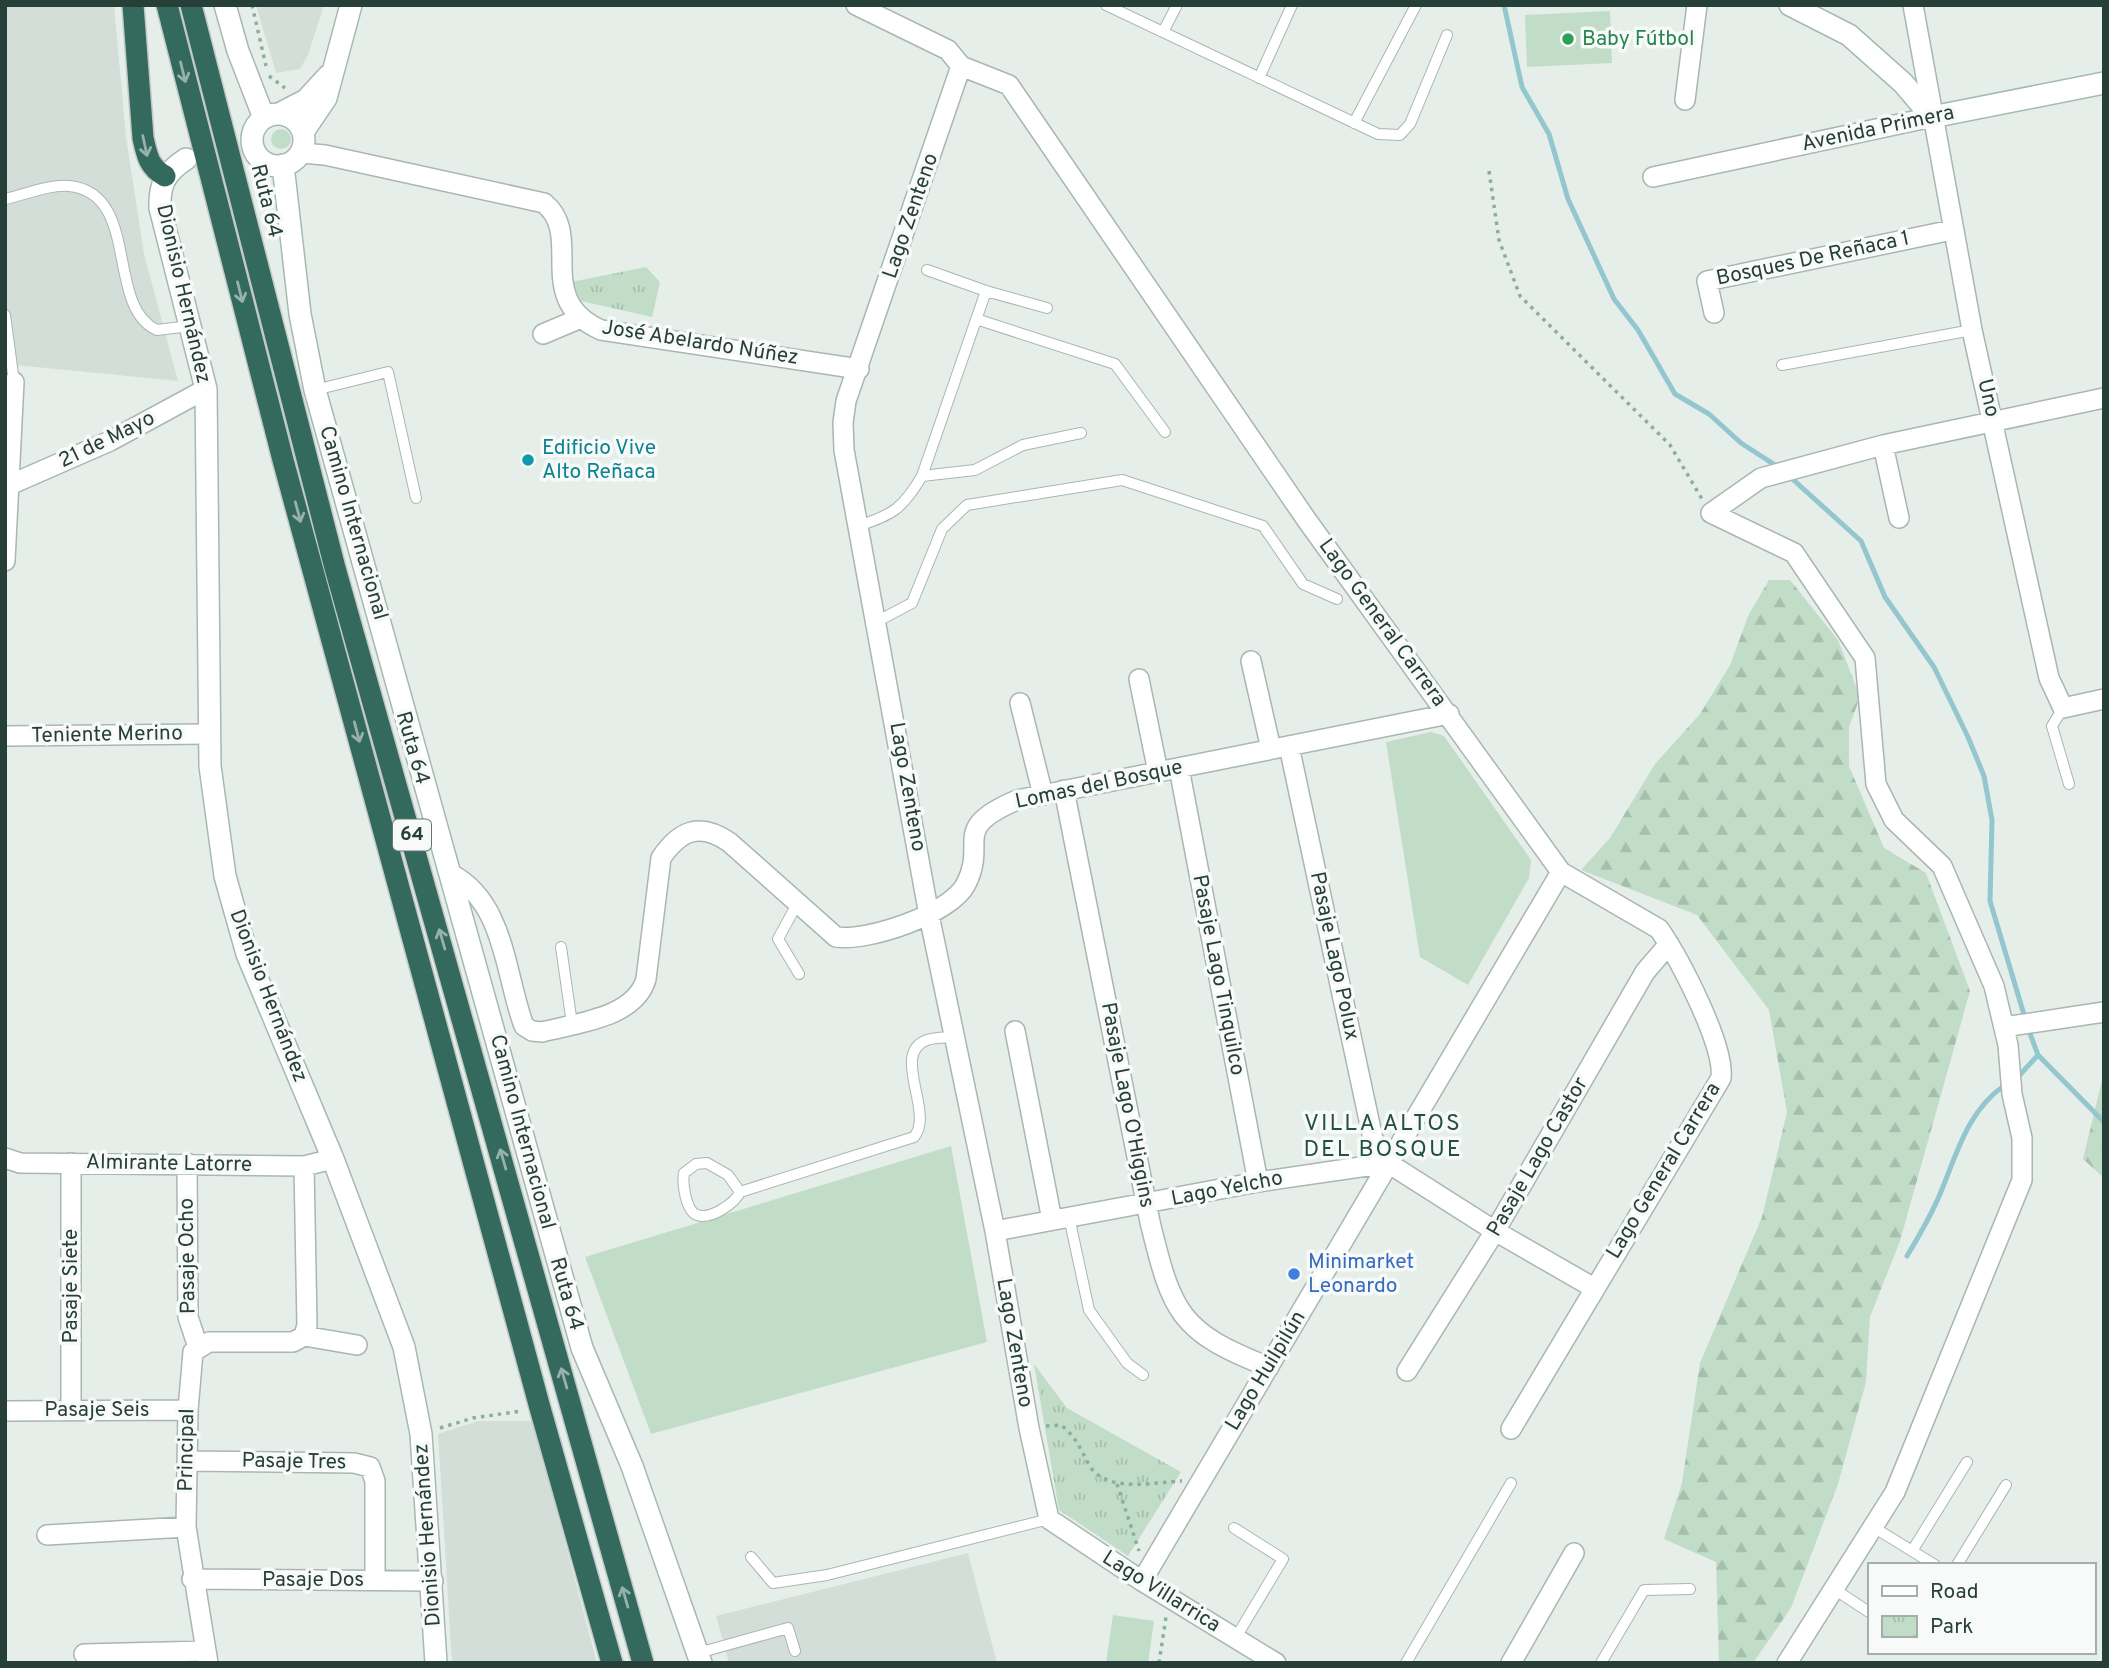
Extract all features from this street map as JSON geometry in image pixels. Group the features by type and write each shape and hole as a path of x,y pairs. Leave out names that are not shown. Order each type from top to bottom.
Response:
{"highway":[{"path":"133,5 143,138 151,164 165,176"},
{"name":"64","path":"167,5 284,460 540,1408 612,1663"},
{"name":"Ruta 64","path":"191,5 335,568 643,1663"}],"main road":[{"path":"225,5 258,126 254,151 259,158 274,166 283,165 302,142 326,98 351,5"},
{"path":"1790,5 1849,35 1903,83 1932,117"},
{"path":"258,126 306,100 322,84 334,65"},
{"name":"Avenida Primera","path":"1932,117 2104,83"},
{"path":"258,126 294,119 302,142"},
{"name":"Dionisio Hernández","path":"186,159 165,176 160,186 160,208 206,389 209,734 218,839 247,954 333,1158 401,1338 421,1434 433,1581 436,1663"},
{"name":"Camino Internacional","path":"283,165 300,314 315,390 582,1348 632,1466 700,1658"}],"street":[{"name":"Lago General Carrera","path":"856,5 948,50 961,66 1009,85 1306,519 1345,593 1449,714 1561,872 1659,929 1670,944 1715,1039 1721,1058 1721,1078 1511,1429"},
{"path":"1685,100 1697,5"},
{"name":"Uno","path":"1913,5 1972,330 2049,678 2063,708"},
{"name":"Lago Zenteno","path":"961,66 846,401 843,423 844,450 929,915 995,1231 1029,1428 1049,1519"},
{"name":"Avenida Primera","path":"1653,177 1932,117"},
{"name":"José Abelardo Núñez","path":"302,142 325,155 544,202 558,220 564,293 581,318 613,333 859,369"},
{"name":"Bosques De Reñaca 1","path":"1714,313 1707,281 1952,230"},
{"path":"543,334 581,318"},
{"path":"5,561 6,486 14,382"},
{"name":"21 de Mayo","path":"6,486 110,441 206,389"},
{"path":"1787,1663 1895,1492 2022,1180 2022,1138 2012,1094 2004,1027 1994,986 1942,866 1894,820 1876,784 1865,658 1794,553 1711,513 1760,478 1884,444 2104,398"},
{"path":"1884,444 1899,518"},
{"name":"Pasaje Lago Polux","path":"1251,661 1280,748 1373,1139 1388,1163"},
{"path":"1139,679 1158,772"},
{"path":"2063,708 2104,699"},
{"path":"1020,703 1043,795"},
{"name":"Lomas del Bosque","path":"531,1031 572,1024 621,1009 638,998 646,979 662,858 670,845 691,831 716,832 824,929 836,937 846,939 929,915 947,906 960,895 968,882 972,838 985,816 1017,800 1449,714"},
{"name":"Teniente Merino","path":"5,736 209,734"},
{"name":"Pasaje Lago Tinquilco","path":"1179,768 1258,1182"},
{"name":"Pasaje Lago O'Higgins","path":"1064,790 1161,1270 1179,1311 1211,1339 1269,1367"},
{"name":"Lago Huilpilún","path":"1144,1577 1561,872"},
{"name":"Camino Internacional","path":"452,874 467,882 492,917 524,1026 531,1031"},
{"name":"Pasaje Lago Castor","path":"1407,1371 1495,1231 1645,972 1670,944"},
{"path":"2004,1027 2104,1012"},
{"path":"1015,1031 1061,1219"},
{"name":"Almirante Latorre","path":"5,1158 20,1163 304,1166 333,1158"},
{"name":"Pasaje Siete","path":"71,1163 71,1409"},
{"name":"Pasaje Ocho","path":"187,1163 188,1317 198,1347"},
{"path":"1388,1163 1495,1231 1594,1288"},
{"name":"Lago Yelcho","path":"995,1231 1258,1182 1388,1163"},
{"path":"304,1166 307,1325 304,1336"},
{"path":"198,1347 209,1342 293,1342 304,1336 357,1345"},
{"name":"Principal","path":"198,1347 190,1360 186,1527 192,1579 207,1657"},
{"name":"Pasaje Seis","path":"6,1411 188,1410"},
{"name":"Pasaje Tres","path":"188,1461 354,1463 370,1467 375,1481 375,1580"},
{"name":"Lago Villarrica","path":"1049,1519 1144,1577 1168,1597 1276,1663"},
{"path":"47,1535 186,1527"},
{"path":"1511,1663 1574,1553"},
{"name":"Pasaje Dos","path":"192,1579 433,1581"},
{"path":"84,1654 207,1657"}],"lane":[{"path":"1106,5 1378,134 1399,135 1410,124 1447,35"},
{"path":"1163,32 1177,5"},
{"path":"1259,78 1292,5"},
{"path":"1354,123 1416,5"},
{"path":"5,199 67,185 89,193 110,217 134,306 143,322 157,330 190,326"},
{"path":"926,270 1046,308"},
{"path":"858,526 893,514 905,503 922,476 986,291"},
{"path":"5,315 14,382"},
{"path":"976,319 1115,364 1165,432"},
{"path":"1782,365 1972,330"},
{"path":"315,390 388,372 416,498"},
{"path":"922,476 975,470 1023,445 1080,433"},
{"path":"876,622 912,603 942,529 967,505 1122,480 1263,526 1303,584 1325,597 1345,593"},
{"path":"2063,708 2052,726 2069,784"},
{"path":"797,904 778,939 799,974"},
{"path":"561,947 572,1024"},
{"path":"740,1192 728,1175 706,1163 696,1164 684,1173 682,1181 691,1210 696,1215 703,1215 730,1205 740,1192 914,1137 921,1121 912,1056 918,1046 928,1040 956,1037"},
{"path":"1061,1219 1089,1310 1127,1363 1143,1375"},
{"path":"1912,1551 1966,1462"},
{"path":"1406,1663 1511,1483"},
{"path":"1958,1563 2006,1485"},
{"path":"751,1557 774,1583 827,1574 1049,1519"},
{"path":"1873,1527 1932,1563"},
{"path":"1234,1528 1283,1559 1236,1639"},
{"path":"1601,1663 1643,1590 1690,1589"},
{"path":"1834,1589 1868,1611"},
{"path":"700,1658 788,1628 795,1651"}],"path":[{"path":"253,5 269,76 306,100"},
{"path":"1489,171 1499,240 1520,296 1670,445 1711,513"},
{"path":"421,1434 473,1418 540,1408"},
{"path":"1029,1428 1061,1425 1076,1437 1091,1468 1117,1484 1202,1480"},
{"path":"1117,1484 1144,1577"},
{"path":"1158,1663 1168,1597"}],"shaded area":[{"path":"5,5 114,5 126,137 144,254 178,381 5,364"},
{"path":"256,5 324,5 308,55 300,69 276,73"},
{"path":"478,1421 533,1421 597,1663 452,1663 438,1434"},
{"path":"968,1553 997,1663 729,1663 716,1616"}],"green space":[{"name":"Baby Fútbol","path":"1610,11 1612,63 1527,67 1525,15"},
{"path":"277,129 285,129 291,139 285,149 277,149 271,143 271,135"},
{"path":"646,267 660,282 652,317 581,301 571,282"},
{"path":"1769,580 1790,580 1838,640 1860,697 1849,727 1849,766 1884,848 1926,873 1970,991 1900,1241 1870,1317 1866,1382 1838,1484 1791,1608 1753,1663 1719,1663 1716,1562 1664,1539 1682,1483 1700,1363 1762,1217 1787,1112 1769,1010 1697,915 1581,870 1610,838 1655,764 1700,714 1730,665 1749,614"},
{"path":"1431,732 1444,736 1531,860 1529,878 1468,985 1420,957 1386,742"},
{"path":"2104,1072 2104,1178 2083,1159"},
{"path":"951,1146 987,1342 651,1434 585,1257"},
{"path":"1034,1364 1067,1408 1181,1472 1128,1556 1059,1510"},
{"path":"1113,1615 1154,1621 1148,1663 1106,1663"}],"waterway":[{"path":"1504,5 1522,87 1549,134 1568,199 1614,299 1638,330 1675,394 1709,414 1741,443 1781,469"},
{"path":"1788,475 1861,541 1885,597 1934,667 1968,737 1984,776 1992,820 1990,901 2025,1018"},
{"path":"2028,1028 2038,1055 2104,1122"},
{"path":"2017,1078 2038,1055"},
{"path":"1907,1256 1933,1210 1972,1120 1981,1107 2005,1085"}],"place":[{"name":"Baby Fútbol","path":"1568,39"},
{"name":"Edificio Vive Alto Reñaca","path":"528,460"},
{"name":"Minimarket Leonardo","path":"1294,1274"}],"district":[{"name":"VILLA ALTOS DEL BOSQUE","path":"1383,1137"}]}
